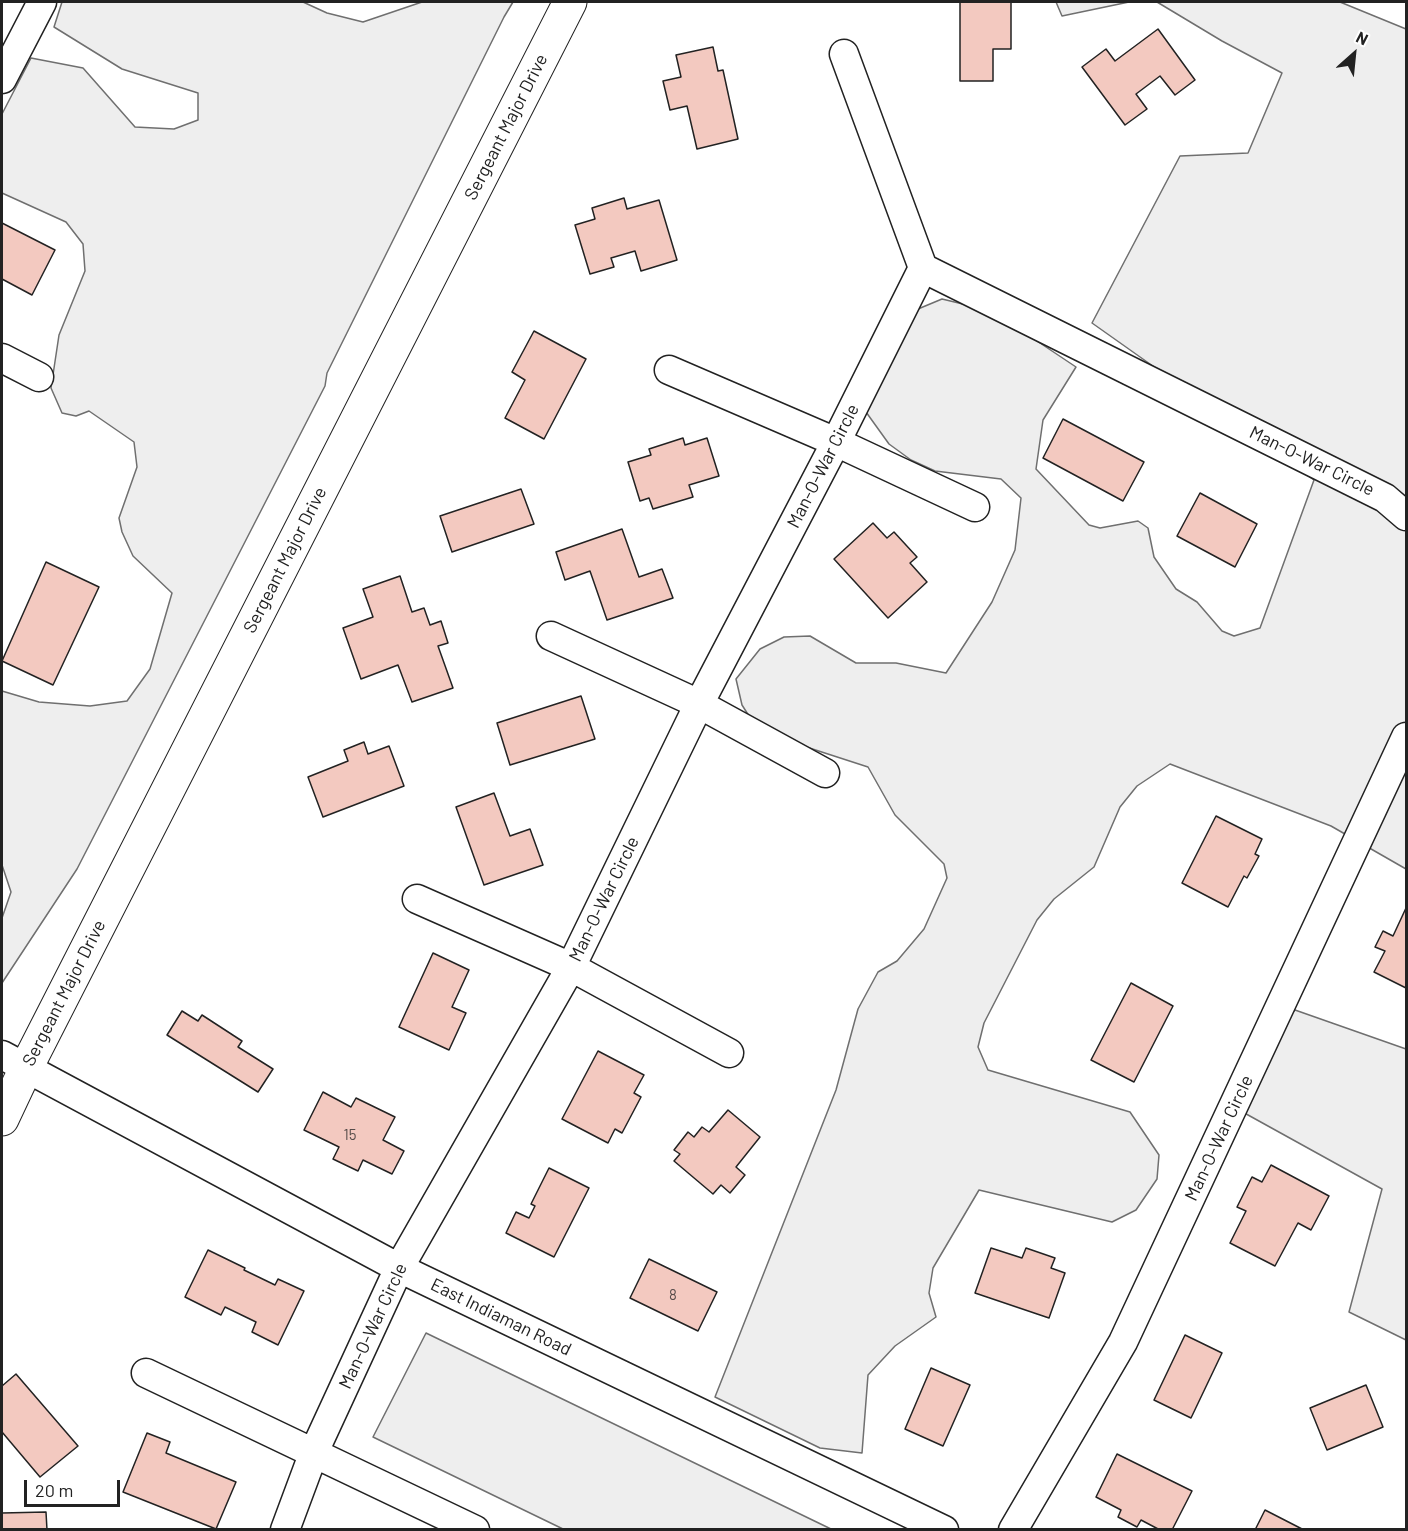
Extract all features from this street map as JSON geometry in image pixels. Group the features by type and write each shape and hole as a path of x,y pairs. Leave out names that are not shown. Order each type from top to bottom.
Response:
{"street":[{"path":"2,79 9,42 42,2"},
{"name":"Sergeant Major Drive","path":"2,1119 14,1062 570,2"},
{"path":"843,54 923,268"},
{"name":"Man-O-War Circle","path":"285,1530 314,1452 399,1268 571,967 699,704 836,442 923,268 1385,498 1407,516"},
{"path":"2,358 39,377"},
{"path":"669,370 836,442 975,507"},
{"path":"551,636 699,704 825,773"},
{"name":"Man-O-War Circle","path":"1014,1530 1123,1342 1407,736"},
{"path":"417,899 571,967 729,1053"},
{"name":"East Indiaman Road","path":"14,1062 399,1268 945,1530"},
{"path":"146,1373 476,1530"}],"shaded area":[{"path":"62,2 303,2 327,13 363,22 422,2 513,2 327,373 325,386 77,869 2,983 2,918 11,892 2,865 2,691 39,702 90,706 127,701 150,669 172,593 133,556 122,532 119,518 137,467 134,442 89,411 76,416 62,413 51,388 59,335 85,271 83,244 66,222 2,193 2,114 31,58 83,68 135,127 174,129 198,120 198,93 122,69 54,27"},
{"path":"1056,2 1129,2 1062,16"},
{"path":"1157,2 1340,2 1406,29 1406,869 1331,826 1170,764 1137,786 1120,807 1094,867 1054,899 1037,920 984,1023 978,1047 988,1070 1130,1112 1159,1155 1157,1179 1136,1210 1112,1222 979,1190 933,1268 929,1293 936,1317 895,1346 868,1375 862,1453 820,1448 715,1397 836,1090 858,1009 878,972 897,961 924,929 947,878 944,864 895,815 868,767 794,743 756,727 742,705 736,679 760,649 784,637 810,636 856,663 896,663 946,673 992,602 1015,550 1021,498 1001,479 935,471 911,460 889,444 866,412 918,309 942,299 992,311 1076,367 1043,420 1036,469 1089,525 1100,528 1138,521 1148,528 1154,557 1176,589 1197,602 1222,631 1234,636 1260,628 1314,480 1092,323 1180,156 1248,153 1282,73 1222,41"},
{"path":"1295,1010 1406,1049 1406,1340 1349,1312 1382,1189 1239,1110 1277,1029"},
{"path":"426,1333 831,1529 563,1529 373,1437"}],"building":[{"path":"960,2 1011,2 1011,49 993,49 993,81 960,81"},
{"path":"1158,29 1195,80 1175,95 1160,76 1136,94 1147,109 1125,125 1082,67 1106,49 1115,61"},
{"path":"713,47 718,71 723,70 738,139 697,149 687,106 670,110 663,81 681,77 676,55"},
{"path":"624,198 627,209 659,200 677,260 641,271 635,251 611,258 614,267 590,274 575,225 595,219 592,208"},
{"path":"2,223 55,250 32,295 2,279"},
{"path":"534,331 586,359 544,439 505,418 525,380 512,372"},
{"path":"1063,419 1144,462 1123,501 1043,458"},
{"path":"683,438 685,445 707,438 719,476 689,485 693,497 653,509 649,498 640,501 628,462 651,455 649,449"},
{"path":"521,489 534,524 452,552 440,516"},
{"path":"1200,493 1257,524 1235,567 1177,536"},
{"path":"873,523 887,538 894,532 917,557 910,563 927,582 888,618 834,559"},
{"path":"622,529 639,577 662,569 673,598 607,620 590,571 565,580 556,552"},
{"path":"46,562 99,587 53,685 2,661"},
{"path":"400,576 412,612 424,608 430,625 441,621 448,643 438,646 453,688 412,702 398,665 361,679 343,628 373,617 363,589"},
{"path":"581,696 595,739 510,765 497,723"},
{"path":"364,742 368,754 389,746 404,786 323,817 308,777 348,761 344,750"},
{"path":"494,793 510,836 530,829 543,865 484,885 456,807"},
{"path":"1216,816 1262,839 1255,854 1259,856 1247,878 1244,876 1228,907 1182,883"},
{"path":"1406,908 1406,988 1374,972 1385,951 1375,947 1383,931 1393,936"},
{"path":"433,953 469,970 452,1007 466,1013 449,1050 399,1027"},
{"path":"1131,983 1173,1006 1134,1082 1091,1060"},
{"path":"182,1011 198,1021 202,1015 242,1041 238,1047 273,1069 258,1092 167,1035"},
{"path":"598,1051 644,1075 634,1093 641,1097 622,1133 615,1129 608,1143 562,1119"},
{"path":"323,1092 351,1107 356,1098 395,1117 383,1140 404,1151 392,1174 363,1160 358,1171 333,1159 339,1147 304,1130"},
{"path":"728,1110 760,1137 736,1167 745,1175 730,1193 721,1185 713,1194 674,1161 680,1154 674,1150 688,1132 694,1137 702,1127 709,1132"},
{"path":"1271,1165 1329,1196 1311,1230 1298,1223 1275,1266 1230,1243 1246,1211 1237,1207 1252,1177 1262,1182"},
{"path":"549,1168 589,1188 554,1257 506,1233 516,1212 529,1218 535,1206 531,1204"},
{"path":"991,1248 1022,1258 1026,1248 1055,1258 1051,1268 1065,1273 1049,1318 975,1293"},
{"path":"208,1250 275,1285 278,1279 304,1291 278,1345 252,1332 256,1322 225,1307 221,1315 185,1297"},
{"path":"649,1259 717,1292 698,1331 630,1298"},
{"path":"1185,1335 1222,1353 1191,1418 1154,1400"},
{"path":"931,1368 970,1385 943,1446 905,1429"},
{"path":"16,1374 78,1446 40,1477 2,1432 2,1386"},
{"path":"1366,1385 1383,1427 1327,1450 1310,1408"},
{"path":"147,1433 170,1442 166,1453 236,1482 216,1529 123,1492"},
{"path":"1117,1454 1192,1491 1172,1530 1160,1530 1141,1520 1137,1527 1118,1517 1121,1510 1096,1497"},
{"path":"1265,1510 1304,1530 1255,1530"},
{"path":"46,1512 47,1530 2,1530 2,1513"}]}
